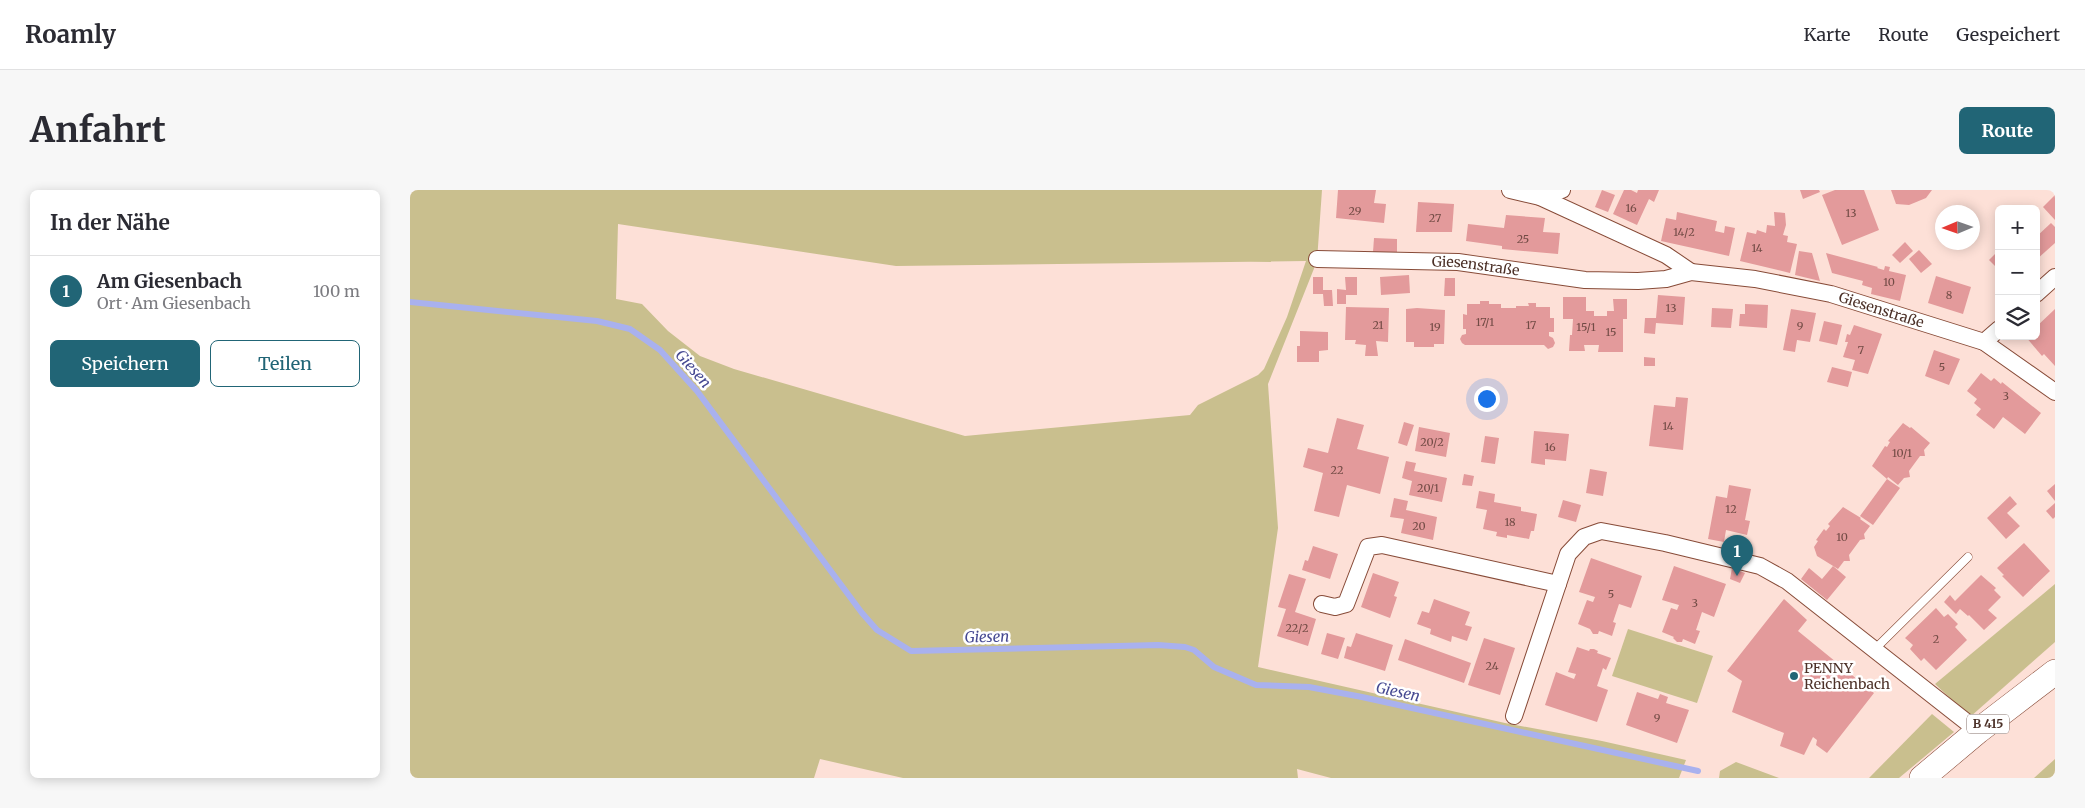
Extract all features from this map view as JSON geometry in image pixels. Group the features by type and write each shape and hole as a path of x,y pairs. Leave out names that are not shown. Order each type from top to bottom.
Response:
{"main road":[{"name":"B 415","path":"1922,778 1978,731 2055,672"}],"street":[{"name":"Giesenstraße","path":"1510,190 1540,198 1666,254 1691,272"},
{"path":"1540,198 1562,190"},
{"name":"Giesenstraße","path":"1317,259 1458,262 1585,280 1638,282 1666,279 1691,272 1754,279 1831,294 1984,342 2055,392"},
{"path":"2040,290 2055,277"},
{"path":"1984,342 1995,332"},
{"path":"1514,716 1568,554 1584,537 1602,532 1648,540 1760,566 1787,581 1978,731"},
{"path":"1322,604 1335,607 1346,604 1368,547 1382,545 1558,584"}],"lane":[{"path":"1874,650 1968,557"}],"shaded area":[{"path":"410,190 1322,190 1317,261 1268,384 1278,528 1258,667 1505,723 1602,741 1686,760 1679,778 1331,778 1297,769 1298,778 903,778 820,759 814,778 410,778","holes":["618,224 896,266 1306,261 1287,317 1264,369 1258,375 1198,405 1190,415 965,436 734,369 700,356 668,331 642,304 616,299"]},
{"path":"2055,584 2055,642 1970,717 1935,684"},
{"path":"1628,629 1713,656 1697,703 1612,676"},
{"path":"1932,714 1954,732 1899,778 1869,778"},
{"path":"2055,759 2055,778 2034,778"},
{"path":"1736,762 1779,778 1719,778 1720,771"}],"building":[{"path":"1338,190 1376,190 1374,203 1386,204 1384,223 1336,218"},
{"path":"1602,190 1615,195 1608,212 1595,207"},
{"path":"1624,190 1631,190 1637,193 1638,190 1659,190 1654,202 1649,199 1637,225 1613,214"},
{"path":"1800,190 1819,190 1820,192 1803,199"},
{"path":"1835,190 1864,190 1879,230 1842,245 1822,195"},
{"path":"1891,190 1932,190 1926,198 1909,205 1896,204"},
{"path":"2055,195 2055,220 2043,207"},
{"path":"1418,202 1454,204 1452,232 1416,232"},
{"path":"1677,212 1717,221 1715,231 1724,233 1725,226 1735,228 1729,256 1661,241 1666,218 1676,220"},
{"path":"1774,212 1785,213 1786,225 1783,235 1788,236 1787,242 1797,244 1790,273 1740,261 1747,232 1756,234 1757,230 1766,233 1767,225 1775,226"},
{"path":"1506,215 1545,218 1543,232 1560,233 1558,254 1502,249 1502,246 1466,241 1468,224 1504,228"},
{"path":"2051,223 2055,227 2055,243 2040,256 2040,250 2040,233"},
{"path":"1374,238 1397,239 1397,253 1373,252"},
{"path":"1905,242 1913,251 1900,263 1892,255"},
{"path":"1919,250 1932,264 1921,273 1909,259"},
{"path":"1799,251 1812,253 1820,281 1795,275"},
{"path":"1826,253 1884,270 1885,266 1890,267 1889,271 1906,275 1900,301 1871,294 1872,288 1862,285 1863,281 1832,273"},
{"path":"1995,254 1995,266 1989,260"},
{"path":"1409,275 1410,293 1381,295 1380,277"},
{"path":"1936,276 1971,287 1963,314 1928,303"},
{"path":"1313,277 1323,277 1323,290 1332,290 1333,306 1324,306 1323,294 1313,294"},
{"path":"1345,277 1357,277 1357,295 1346,295 1346,304 1337,304 1337,289 1346,290"},
{"path":"1445,278 1455,278 1455,296 1444,296"},
{"path":"1658,295 1685,297 1683,325 1656,323 1655,334 1644,333 1645,318 1656,318"},
{"path":"1563,297 1586,297 1586,311 1594,311 1594,316 1607,316 1607,311 1614,311 1613,299 1627,299 1627,319 1623,319 1623,352 1598,352 1599,345 1584,345 1585,351 1569,351 1573,319 1563,319"},
{"path":"1480,301 1489,301 1489,304 1501,304 1501,308 1529,306 1528,303 1536,303 1536,307 1550,307 1550,318 1554,318 1554,332 1549,332 1549,336 1553,338 1555,343 1553,347 1548,349 1544,345 1465,345 1460,339 1462,335 1466,334 1466,329 1463,329 1463,314 1467,315 1467,304 1480,304"},
{"path":"1745,304 1768,305 1767,328 1739,326 1740,314 1745,314"},
{"path":"1346,307 1389,308 1388,342 1376,341 1378,356 1365,356 1366,345 1355,344 1356,340 1345,340"},
{"path":"1712,308 1733,309 1731,328 1711,327"},
{"path":"1406,309 1445,310 1444,344 1434,344 1434,347 1414,347 1414,342 1406,342"},
{"path":"1791,309 1816,313 1810,342 1797,340 1795,352 1783,350"},
{"path":"2055,309 2055,366 2044,354 2042,356 2028,340 2040,340 2040,323"},
{"path":"1824,321 1842,325 1837,345 1819,341"},
{"path":"1854,325 1882,334 1868,374 1852,370 1855,360 1843,357 1848,342 1845,342 1847,334 1850,335"},
{"path":"1300,331 1328,332 1328,350 1319,351 1319,362 1297,362 1297,346 1300,346"},
{"path":"1934,350 1960,359 1949,385 1925,376"},
{"path":"1644,357 1655,358 1655,366 1644,366"},
{"path":"1832,367 1852,372 1848,387 1827,382"},
{"path":"1981,373 1991,381 1994,378 2001,384 2002,382 2041,413 2025,434 2003,417 1994,429 1976,415 1981,409 1974,403 1977,399 1967,391"},
{"path":"1676,397 1688,398 1683,450 1649,446 1654,405 1675,407"},
{"path":"1337,418 1364,425 1357,449 1389,457 1380,494 1347,485 1339,517 1314,511 1323,473 1303,467 1308,448 1328,453"},
{"path":"1404,422 1414,425 1407,446 1398,443"},
{"path":"1903,423 1911,427 1930,443 1924,450 1925,456 1920,456 1909,471 1910,477 1904,478 1898,485 1888,477 1887,479 1872,466 1885,446 1887,447 1890,442 1888,441"},
{"path":"1419,427 1450,433 1446,457 1415,451"},
{"path":"1534,431 1569,434 1566,461 1545,459 1545,465 1531,463"},
{"path":"1485,436 1499,438 1495,464 1481,462"},
{"path":"1406,461 1416,463 1414,471 1447,478 1442,502 1409,495 1412,481 1402,478"},
{"path":"1590,469 1607,472 1603,496 1586,493"},
{"path":"1464,474 1474,476 1472,486 1462,485"},
{"path":"1887,479 1900,488 1873,525 1860,516"},
{"path":"2055,484 2055,501 2047,491"},
{"path":"1729,485 1751,489 1745,520 1750,521 1747,535 1726,530 1724,542 1708,539 1716,496 1727,498"},
{"path":"1479,491 1495,494 1494,502 1521,507 1521,511 1537,514 1534,531 1531,531 1529,539 1507,535 1507,538 1496,536 1497,532 1483,529 1487,510 1476,508"},
{"path":"2010,496 2017,504 2007,513 2020,526 2006,539 1987,518"},
{"path":"1394,498 1408,501 1406,510 1437,517 1433,540 1401,533 1404,519 1390,517"},
{"path":"1563,500 1581,505 1576,522 1558,517"},
{"path":"2055,503 2055,517 2053,519 2046,511"},
{"path":"1843,507 1870,526 1864,534 1865,539 1860,540 1849,555 1850,561 1844,561 1838,569 1817,556 1814,547 1818,541 1816,540 1824,529 1826,531 1830,526 1828,524"},
{"path":"2024,543 2050,571 2023,597 2002,576 2004,575 1997,568"},
{"path":"1313,546 1338,554 1330,579 1302,570 1305,560 1308,561"},
{"path":"1591,558 1642,576 1631,608 1619,604 1613,622 1616,623 1612,636 1599,631 1598,634 1593,634 1590,629 1578,624 1587,600 1593,602 1595,597 1579,592"},
{"path":"1674,566 1726,584 1714,617 1702,612 1696,630 1700,631 1695,644 1683,639 1682,642 1677,642 1674,637 1662,632 1671,608 1677,610 1679,605 1662,600"},
{"path":"1833,566 1846,577 1827,600 1801,579 1809,568 1822,579"},
{"path":"1732,568 1745,573 1740,583 1730,579"},
{"path":"1373,573 1399,582 1394,596 1397,597 1390,618 1361,607"},
{"path":"1289,574 1306,579 1295,612 1316,619 1308,646 1277,636 1286,609 1278,607"},
{"path":"1981,575 1996,588 1994,590 2001,597 1988,610 1997,618 1984,630 1969,615 1960,609 1956,614 1944,602 1950,595 1955,601"},
{"path":"1434,599 1470,612 1465,625 1472,627 1467,641 1452,636 1451,642 1430,634 1431,629 1417,624 1422,611 1429,613"},
{"name":"PENNY Reichenbach","path":"1784,599 1807,620 1798,631 1874,693 1827,753 1816,745 1817,740 1813,737 1804,755 1780,746 1784,733 1732,712 1742,681 1727,671"},
{"path":"1936,608 1944,617 1948,614 1958,624 1955,627 1967,640 1936,670 1924,658 1921,661 1910,649 1913,645 1905,638"},
{"path":"1327,633 1345,638 1338,659 1321,654"},
{"path":"1356,633 1393,645 1385,671 1344,658 1347,646 1351,647"},
{"path":"1484,638 1515,648 1500,695 1468,685"},
{"path":"1405,639 1471,663 1464,683 1398,660"},
{"path":"1577,647 1589,651 1594,649 1598,651 1597,653 1611,658 1606,670 1603,668 1597,686 1608,690 1597,722 1545,705 1556,672 1574,679 1576,674 1568,672"},
{"path":"1637,692 1658,699 1660,694 1668,697 1666,703 1689,710 1677,743 1626,725"}],"waterway":[{"name":"Giesen","path":"410,302 597,321 630,329 660,350 697,391 862,613 877,630 911,651 1158,645 1185,647 1194,650 1214,667 1256,685 1309,687 1362,697 1698,771"}],"place":[{"name":"Am Giesenbach","path":"1737,576"},
{"name":"PENNY Reichenbach","path":"1794,676"}]}
